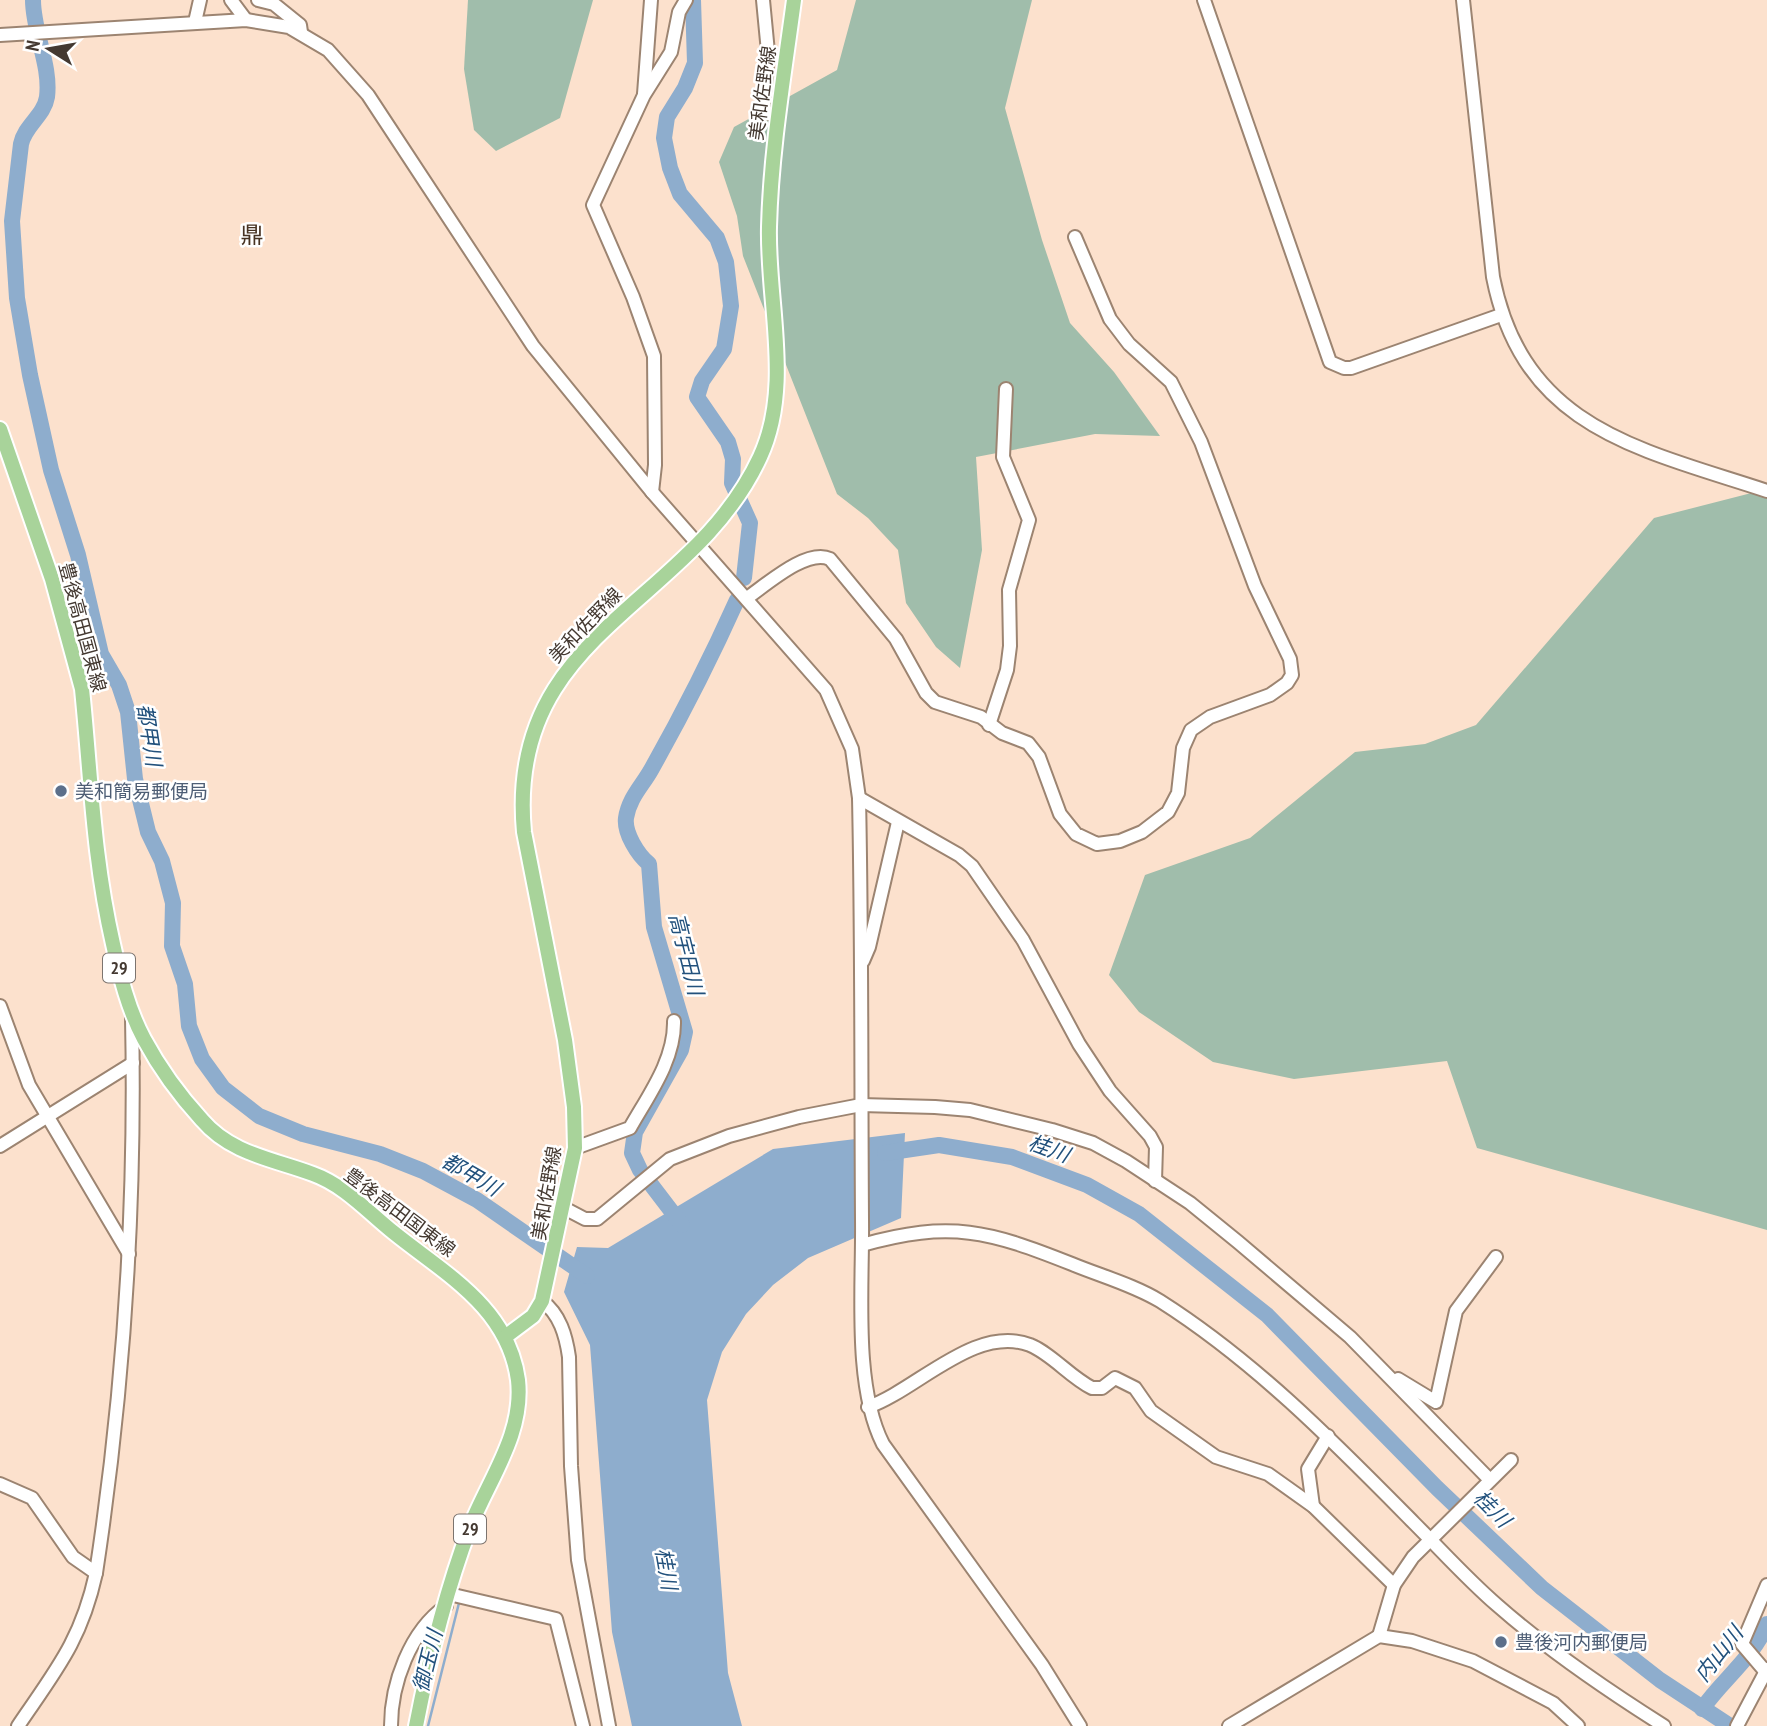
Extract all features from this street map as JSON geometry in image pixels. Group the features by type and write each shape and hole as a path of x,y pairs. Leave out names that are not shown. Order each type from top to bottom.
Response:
{"main road":[{"name":"美和佐野線","path":"505,1337 533,1316 544,1295 564,1212 575,1148 572,1074 524,832 522,793 527,752 548,698 572,661 698,543 734,504 762,453 776,391 769,229 778,116 794,0"},
{"name":"豊後高田国東線","path":"0,429 52,579 76,663 84,711 95,852 117,960 132,1014 144,1040 180,1093 214,1133 242,1151 314,1174 355,1199 423,1256 454,1276 477,1298 505,1337 517,1379 516,1426 470,1527 428,1668 416,1726"}],"street":[{"path":"195,22 200,0"},
{"path":"231,0 246,20"},
{"path":"258,0 282,10 300,25 300,32"},
{"path":"644,95 651,0"},
{"path":"652,492 656,465 654,356 633,297 593,205 644,95 671,52 678,12 686,0"},
{"path":"763,0 768,52 764,109 778,116"},
{"path":"1204,0 1330,362 1343,368 1351,368 1501,315"},
{"path":"1463,0 1493,277 1501,315 1519,351 1553,395 1596,429 1642,450 1767,491"},
{"path":"0,35 246,20 279,24 300,32 328,50 356,78 518,325 652,492 804,663 833,702 852,749 859,798 862,1243 868,1407 883,1444 1042,1665 1080,1726"},
{"path":"747,598 803,561 827,557 895,639 926,694 935,702 981,717 989,725 1028,743 1035,750 1054,800 1067,824 1086,841 1107,845 1142,832 1168,812 1178,793 1183,748 1191,730 1210,718 1270,695 1287,683 1292,675 1290,659 1255,586 1201,442 1171,382 1129,344 1110,319 1075,237"},
{"path":"989,725 1007,670 1010,646 1009,590 1029,520 1003,457 1006,389"},
{"path":"859,798 966,860 978,874 1023,940 1094,1067 1110,1091 1150,1136 1156,1147 1155,1181"},
{"path":"861,962 869,947 898,822"},
{"path":"0,1006 18,1062 45,1117 130,1254"},
{"path":"18,1726 72,1648 86,1615 96,1573 117,1404 130,1254 134,1184 132,1014"},
{"path":"575,1148 630,1128 666,1061 674,1035 674,1021"},
{"path":"1,1143 133,1063"},
{"path":"564,1212 584,1219 597,1219 645,1177 688,1151 775,1122 861,1108 970,1110 1014,1119 1093,1143 1190,1203 1290,1284 1380,1367 1488,1481"},
{"path":"862,1243 918,1233 957,1230 976,1232 1034,1249 1158,1300 1230,1350 1328,1436 1432,1537 1498,1606 1624,1700 1664,1726"},
{"path":"1380,1367 1436,1402 1456,1311 1496,1257"},
{"path":"544,1295 567,1340 571,1466 578,1560 609,1726"},
{"path":"868,1407 894,1397 973,1348 1001,1341 1030,1345 1092,1388 1102,1388 1113,1378 1135,1388 1151,1411 1216,1457 1257,1468 1313,1506 1394,1585"},
{"path":"1313,1506 1308,1469 1328,1436"},
{"path":"1379,1636 1394,1585 1413,1557 1511,1460"},
{"path":"0,1484 32,1498 73,1557 96,1573"},
{"path":"1737,1726 1760,1666 1742,1644 1767,1585"},
{"path":"391,1726 393,1696 400,1668 433,1615 447,1600 556,1619 583,1726"},
{"path":"1229,1726 1379,1636 1438,1648 1484,1666 1553,1703 1578,1726"}],"green space":[{"path":"468,0 593,0 560,118 496,151 474,130 464,69"},
{"path":"856,0 1032,0 1005,108 1042,240 1070,323 1114,372 1160,436 1095,434 976,457 982,550 960,668 936,647 906,603 898,550 868,518 837,494 743,256 737,216 719,162 734,127 837,70"},
{"path":"1767,489 1767,1230 1477,1148 1447,1061 1294,1079 1213,1062 1139,1012 1109,975 1145,875 1250,838 1355,752 1425,744 1476,725 1654,518"}],"water":[{"path":"905,1133 901,1218 808,1258 773,1285 746,1314 722,1352 707,1400 728,1673 742,1726 632,1726 612,1632 590,1345 564,1292 577,1247 608,1248 773,1149"}],"waterway":[{"name":"都甲川","path":"33,0 48,85 45,104 26,131 21,144 12,221 17,298 30,375 51,470 78,555 101,654 119,685 128,712 135,779 148,832 162,861 173,903 172,946 185,984 189,1026 202,1059 223,1088 259,1116 303,1134 380,1154 423,1171 477,1200 587,1276"},
{"name":"高宇田川","path":"693,0 695,63 685,88 667,117 664,138 670,168 680,194 717,238 726,262 731,306 724,349 702,381 697,397 728,442 733,459 732,483 750,523 744,578"},
{"name":"高宇田川","path":"682,1225 640,1170 632,1153 635,1132 681,1050 685,1032 654,927 649,864 633,843 627,830 626,818 633,798 685,707 737,600"},
{"name":"桂川","path":"885,1153 939,1145 1012,1157 1087,1185 1139,1214 1267,1315 1437,1488 1542,1588 1660,1680 1730,1726"},
{"name":"御玉川","path":"428,1726 459,1603"},
{"name":"内山川","path":"1702,1709 1746,1658 1767,1624"}],"place":[{"name":"美和簡易郵便局","path":"61,791"},
{"name":"豊後河内郵便局","path":"1501,1642"}],"district":[{"name":"鼎","path":"252,235"}]}
